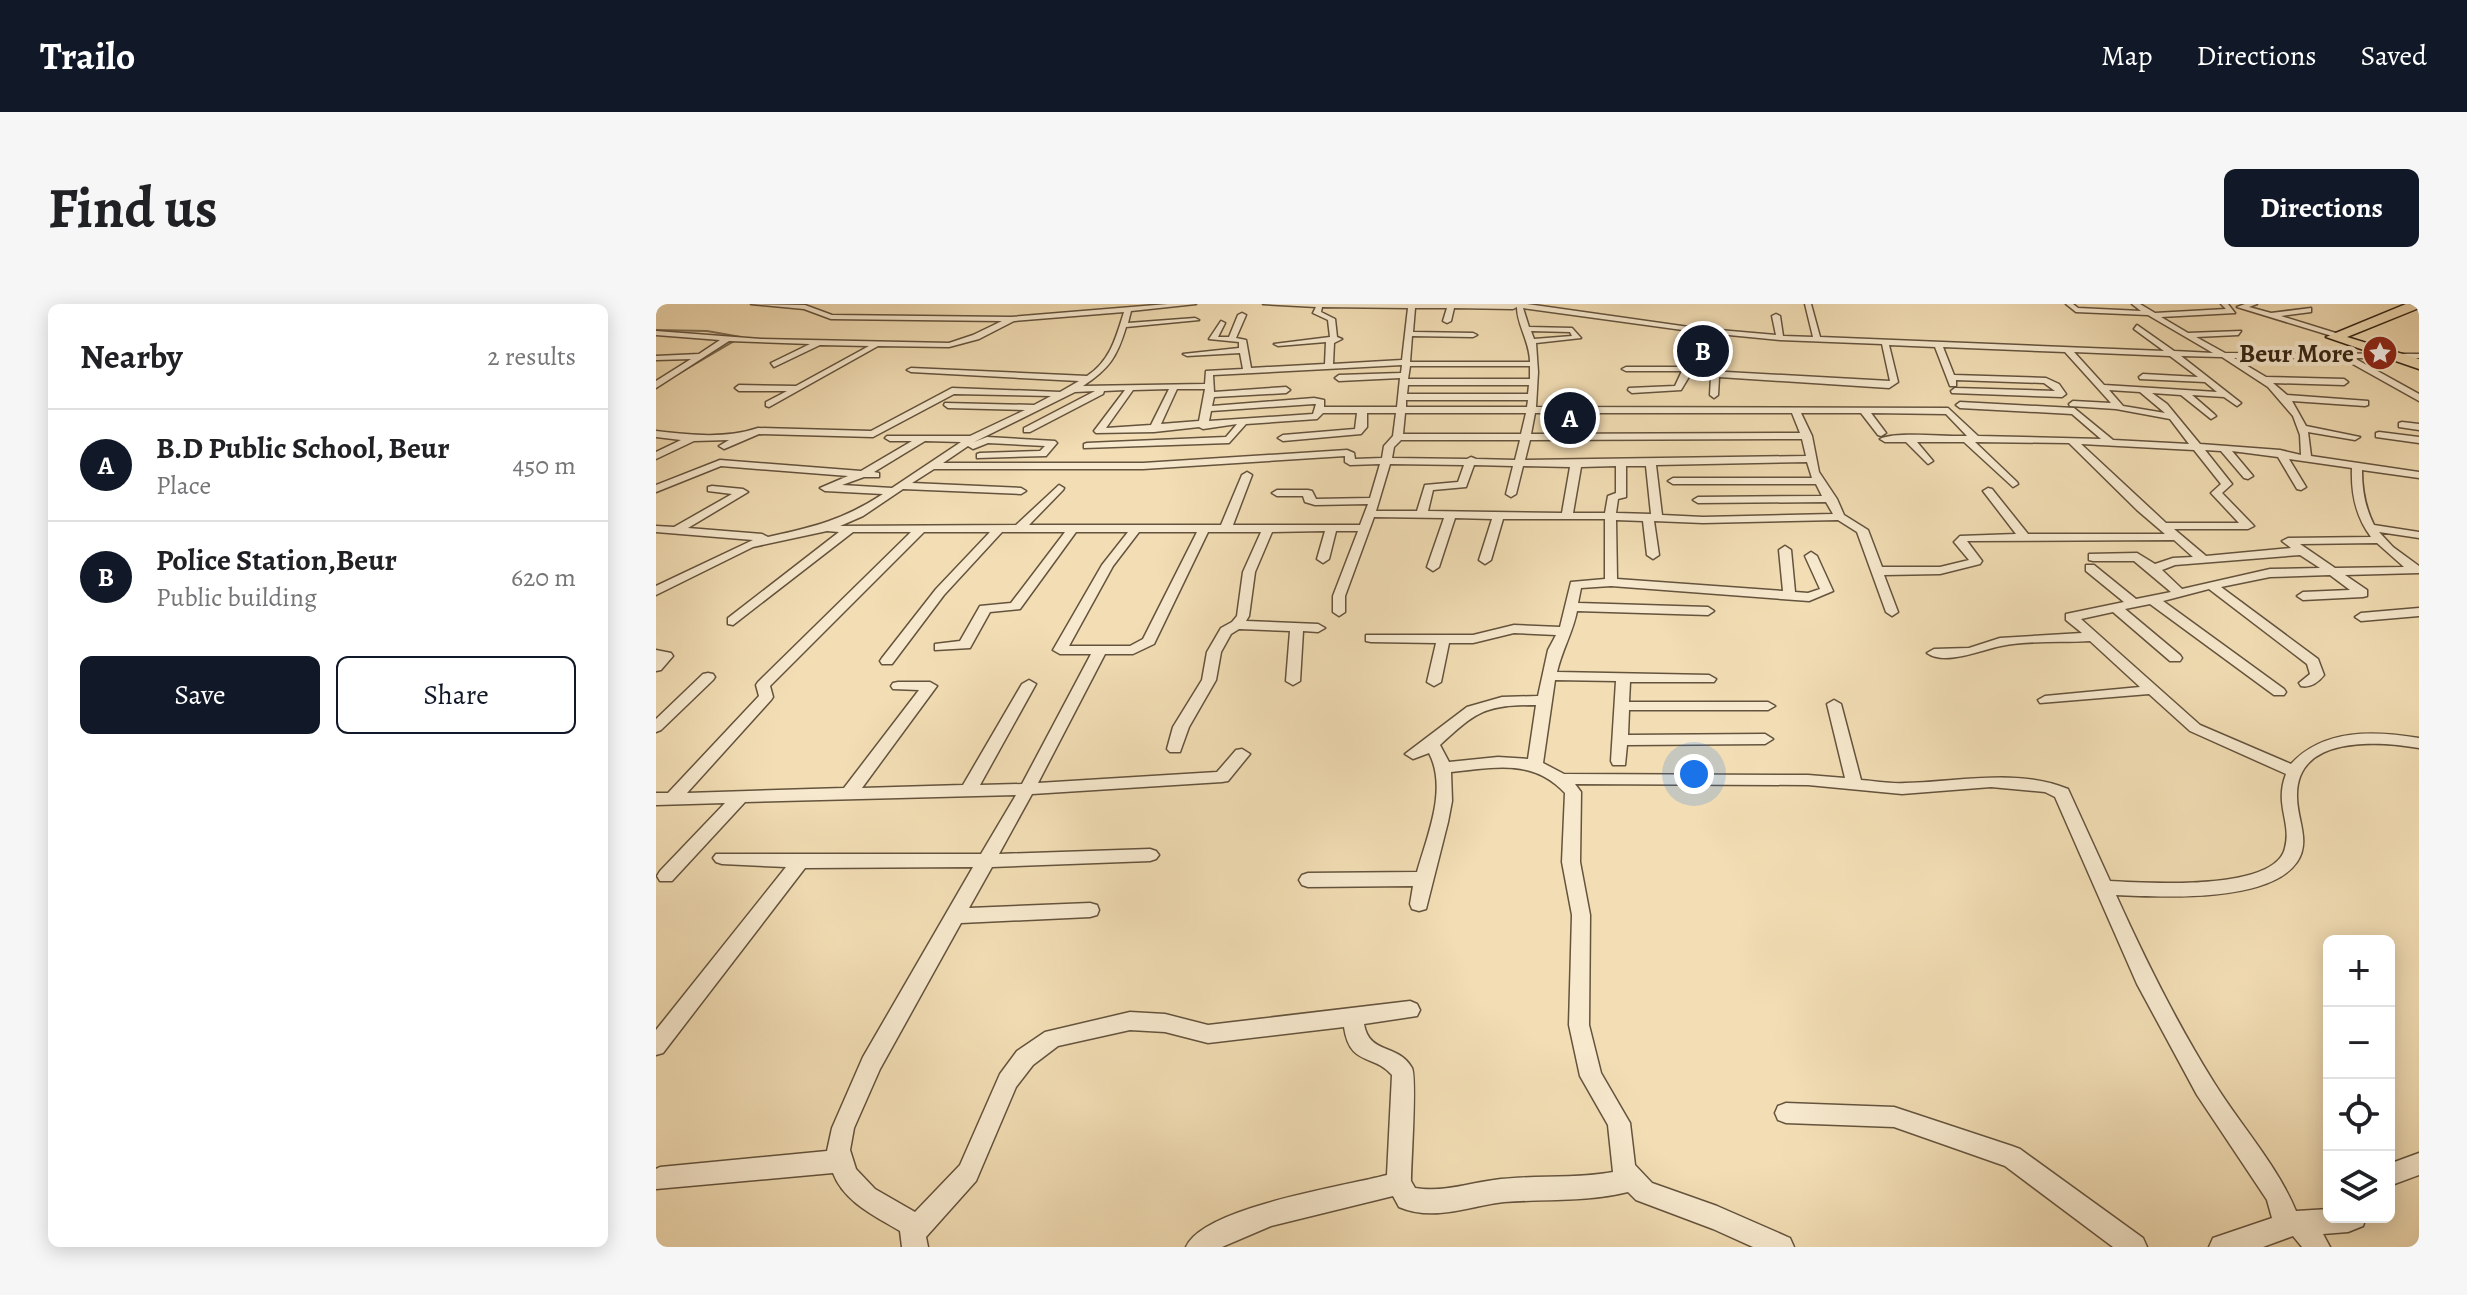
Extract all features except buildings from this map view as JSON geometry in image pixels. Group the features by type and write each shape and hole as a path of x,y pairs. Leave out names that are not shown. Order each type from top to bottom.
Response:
{"highway":[{"path":"2418,307 2335,334 2338,341 2419,360"},
{"path":"2381,353 2348,337 2418,307"}],"street":[{"path":"754,304 805,307 831,317 971,319 1193,304"},
{"path":"1266,304 1320,307 1370,304 1515,306 1780,338 2170,353 2381,353"},
{"path":"1808,304 1817,339"},
{"path":"2135,304 2265,380 2285,398 2304,429 2306,457"},
{"path":"2072,307 2152,314 2233,310 2224,304"},
{"path":"2254,304 2241,307 2335,334"},
{"path":"1339,612 1339,596 1370,514 1389,446 1398,437 1412,305"},
{"path":"1447,321 1451,305"},
{"path":"1511,494 1526,437 1534,364 1533,341 1515,306"},
{"path":"1320,307 1317,313 1331,319 1339,339"},
{"path":"2072,307 2087,320"},
{"path":"952,308 971,319"},
{"path":"954,453 972,439 1089,379 1119,347 1126,308"},
{"path":"2265,316 2308,310"},
{"path":"656,333 818,343 952,344 976,337 1010,315"},
{"path":"1232,339 1242,315"},
{"path":"1776,316 1780,338"},
{"path":"1124,325 1195,320"},
{"path":"1221,323 1213,339 1242,340 1247,370"},
{"path":"2137,327 2237,403"},
{"path":"1529,329 1569,329 1574,331 1577,338 1533,341"},
{"path":"1304,330 1307,342"},
{"path":"1632,390 1678,388 1686,381 1690,336 1696,330"},
{"path":"2187,335 2238,333"},
{"path":"1409,334 1473,335"},
{"path":"656,385 730,337"},
{"path":"1278,344 1339,339"},
{"path":"1329,366 1330,342 1339,339"},
{"path":"1626,369 1889,385 1894,382 1885,342"},
{"path":"774,365 818,343"},
{"path":"952,344 954,347 947,353 908,371 1089,379"},
{"path":"1938,344 1960,405"},
{"path":"769,404 875,345"},
{"path":"1187,354 1245,350"},
{"path":"2068,350 2118,406"},
{"path":"1293,353 1295,368"},
{"path":"2225,354 2381,353"},
{"path":"2343,355 2419,398"},
{"path":"656,358 703,356"},
{"path":"1203,426 1208,409 1209,373 1406,363 1534,364"},
{"path":"1305,380 1306,367"},
{"path":"1714,395 1715,376"},
{"path":"1950,377 2046,381 2062,394 1955,391"},
{"path":"2143,377 2209,380"},
{"path":"1339,378 1532,382"},
{"path":"2265,380 2344,382"},
{"path":"1154,429 1174,387"},
{"path":"656,434 692,438 739,437 763,431 873,434 952,391 1068,392 1174,387 1286,390"},
{"path":"2102,387 2228,395"},
{"path":"739,388 797,388"},
{"path":"1027,430 1105,389"},
{"path":"1130,389 1098,430 1242,424 1317,416 1319,401 1208,409"},
{"path":"2143,390 2172,417 2227,484 2216,493 2248,526 2163,526"},
{"path":"2183,392 2211,416"},
{"path":"1319,410 1531,397"},
{"path":"2285,398 2365,403"},
{"path":"1401,403 1530,412 1948,411 1960,405 2074,411 2110,442"},
{"path":"2073,404 2118,406 2172,417"},
{"path":"948,405 1033,407"},
{"path":"1283,438 1358,432 1362,427 1362,408"},
{"path":"1795,410 1807,436 1820,481 1840,517"},
{"path":"1864,410 1883,436 2224,448 2280,453 2419,475"},
{"path":"1948,411 2013,484"},
{"path":"1087,446 1229,440 1242,424"},
{"path":"2402,425 2419,427"},
{"path":"656,434 668,426"},
{"path":"997,427 1042,432"},
{"path":"2304,429 2355,437"},
{"path":"2379,435 2419,440"},
{"path":"1398,437 1807,436"},
{"path":"724,446 739,437"},
{"path":"656,456 692,438"},
{"path":"890,438 972,439"},
{"path":"1908,438 1928,461"},
{"path":"922,439 869,475 825,488 1021,491"},
{"path":"821,529 869,508 930,466 954,453 985,441 1052,443 1043,454 956,457 954,453"},
{"path":"2072,441 2175,537 2202,558"},
{"path":"2224,448 2248,476"},
{"path":"930,466 1143,466 1347,453 1350,462 1471,460 1576,464 1812,459"},
{"path":"2280,453 2301,487"},
{"path":"1421,515 1429,487 1462,485 1471,460"},
{"path":"1651,462 1653,555"},
{"path":"656,489 720,463 869,475"},
{"path":"1611,582 1610,516 1617,496 1621,463"},
{"path":"1567,516 1576,464"},
{"path":"2357,465 2357,490 2368,527 2376,540 2418,571"},
{"path":"2391,470 2419,482"},
{"path":"1225,530 1247,475"},
{"path":"1673,481 1820,481"},
{"path":"1018,530 1059,488"},
{"path":"677,530 743,492 712,489"},
{"path":"1988,491 2024,537"},
{"path":"1277,493 1308,493 1309,500 1315,502 1374,501"},
{"path":"1698,500 1832,499"},
{"path":"1370,514 1840,517 1862,530 1892,612"},
{"path":"1433,567 1451,515"},
{"path":"1485,560 1498,516"},
{"path":"2368,527 2419,535"},
{"path":"656,591 749,544 821,529 1365,528"},
{"path":"656,529 768,539"},
{"path":"733,621 850,529"},
{"path":"1323,559 1331,529"},
{"path":"664,799 766,697 763,685 920,530"},
{"path":"887,661 940,592 998,530"},
{"path":"940,647 965,645 985,609 1015,606 1072,530"},
{"path":"1135,530 1108,565 1060,650 1133,650 1149,641 1203,530"},
{"path":"1175,749 1181,727 1209,680 1214,652 1226,631 1237,625 1243,616 1249,572 1267,530"},
{"path":"1876,571 1962,566 1976,561 1961,540 2175,537"},
{"path":"2303,596 2363,593 2288,541 2376,540"},
{"path":"1785,550 1789,594"},
{"path":"2154,569 2202,558 2302,551"},
{"path":"1535,764 1549,676 1565,631 1575,585 1611,582 1809,597 1827,591 1811,556"},
{"path":"2135,605 2091,563 2137,557 2180,594"},
{"path":"2295,772 2211,738 2150,690 2089,637 2071,617 2135,605 2248,575 2418,571"},
{"path":"2211,585 2313,662 2317,675 2306,683"},
{"path":"2153,600 2279,692"},
{"path":"1571,607 1708,611"},
{"path":"2116,608 2175,658"},
{"path":"2361,617 2419,612"},
{"path":"1237,625 1318,628"},
{"path":"1293,681 1297,627"},
{"path":"1371,638 1487,638 1514,629 1565,631"},
{"path":"1934,653 1970,652 2000,642 2089,637"},
{"path":"1434,682 1443,639"},
{"path":"1100,650 1027,789 851,1104 838,1150 846,1176 866,1197 903,1218 914,1239 968,1173 1008,1081 1025,1058 1052,1038 1130,1021 1165,1023 1208,1034 1410,1010"},
{"path":"656,654 666,656 656,667"},
{"path":"1549,676 1709,679"},
{"path":"656,727 708,677"},
{"path":"1619,761 1623,678"},
{"path":"968,791 1029,684"},
{"path":"848,795 930,686 898,686"},
{"path":"2045,700 2150,690"},
{"path":"1413,754 1433,746 1464,715 1484,704 1544,700"},
{"path":"1834,704 1854,784"},
{"path":"1622,706 1768,706"},
{"path":"2105,888 2161,890 2254,880 2282,867 2293,852 2297,833 2288,801 2295,772 2305,755 2334,743 2393,737 2419,743"},
{"path":"1620,740 1765,739"},
{"path":"1419,904 1422,879 1445,792 1445,767 1433,746"},
{"path":"664,799 1027,789 1222,777 1242,754"},
{"path":"1445,767 1535,764 1563,779 1573,792 1571,862 1581,915 1579,1025 1591,1076 1619,1123 1624,1170 1644,1192 1717,1218 1781,1247"},
{"path":"1563,779 1740,778 1916,789 1991,782 2055,790 2070,804 2144,978 2205,1088 2275,1192 2292,1224 2317,1247"},
{"path":"666,876 741,796"},
{"path":"722,858 800,862 984,862 1150,855"},
{"path":"656,1046 800,862"},
{"path":"1308,880 1422,879"},
{"path":"957,916 1090,910"},
{"path":"1353,1019 1354,1039 1360,1047 1399,1065 1403,1073 1399,1183 1408,1199 1434,1202 1501,1191 1573,1191 1630,1180"},
{"path":"1786,1113 1894,1117 2012,1157 2134,1247"},
{"path":"660,1179 842,1161"},
{"path":"2395,1173 2419,1164"},
{"path":"1207,1244 1249,1220 1349,1199 1399,1183"},
{"path":"2222,1247 2292,1224 2323,1220"}],"waterway":[{"path":"656,330 707,331 741,337"},
{"path":"656,387 736,340"}],"place":[{"name":"Police Station,Beur","path":"1703,351"},
{"name":"Beur More","path":"2380,353"},
{"name":"B.D Public School, Beur","path":"1570,418"}]}
